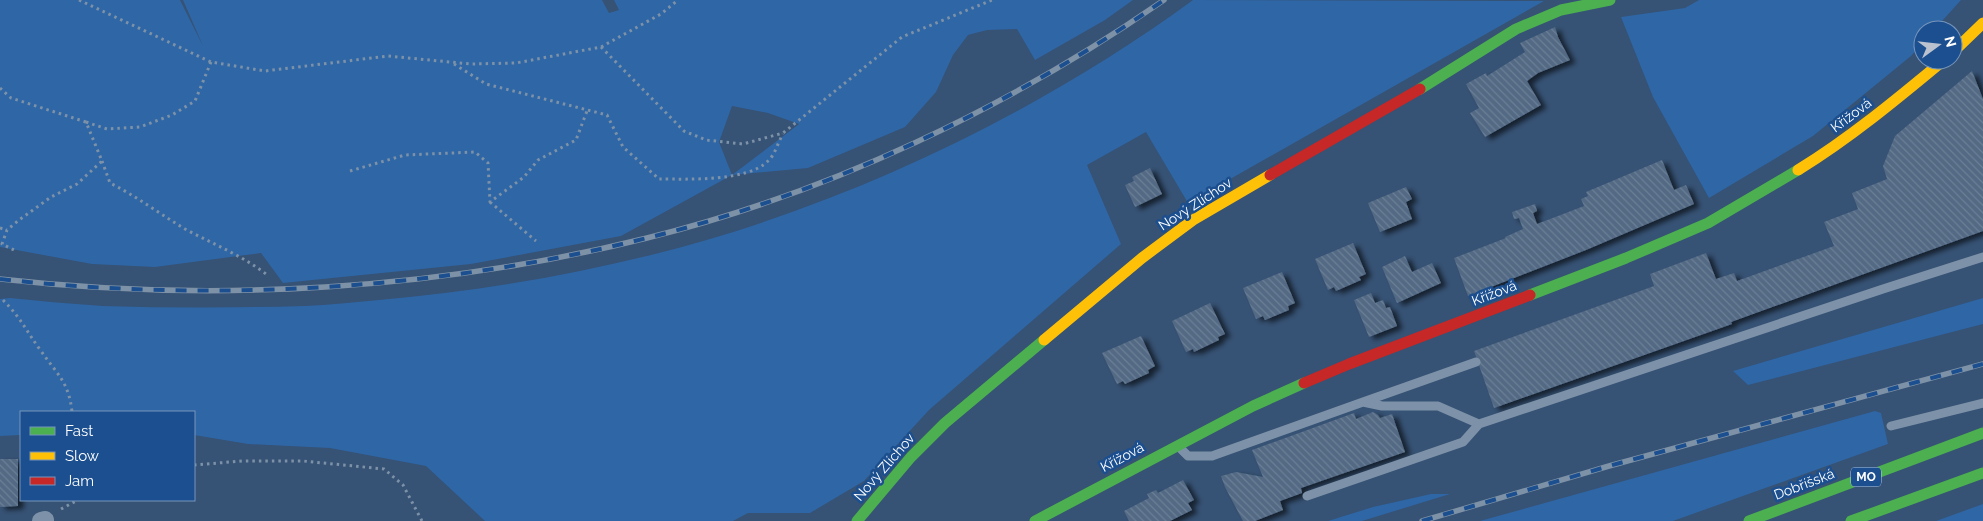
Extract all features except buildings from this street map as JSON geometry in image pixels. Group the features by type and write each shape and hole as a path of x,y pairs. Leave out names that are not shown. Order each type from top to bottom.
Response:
{"main road":[{"name":"Nový Zlíchov","path":"857,521 911,457 945,423 1142,258 1193,220 1415,92 1516,29 1562,10 1610,0"},
{"path":"1963,42 1983,23"},
{"name":"Křížová","path":"1035,521 1254,406 1349,364 1626,258 1708,223 1829,151 1894,102 1932,70"},
{"name":"Dobříšská","path":"1749,521 1983,433"},
{"path":"1850,521 1983,473"}],"street":[{"path":"41,521 45,520"}],"lane":[{"path":"1307,496 1463,442 1479,424 1983,257"},
{"path":"1177,446 1188,456 1212,456 1476,362"},
{"path":"1363,402 1382,406 1438,406 1479,424"},
{"path":"1891,426 1983,403"}],"path":[{"path":"79,0 211,62 265,71 388,56 452,63 516,63 601,48 661,14 678,0"},
{"path":"601,48 684,131 706,140 744,144 783,133 902,37 992,0"},
{"path":"0,88 11,98 107,129 140,127 172,115 195,101 211,62"},
{"path":"452,63 486,84 607,115 623,146 659,179 699,179 750,173 769,161 783,133"},
{"path":"490,202 524,177 538,160 576,140 587,110"},
{"path":"86,122 110,182 184,228 250,262 266,274"},
{"path":"350,171 405,155 475,152 488,164 490,202 536,241"},
{"path":"16,251 2,244 7,230 51,197 77,184 102,161"},
{"path":"0,228 7,230"},
{"path":"3,300 19,316 40,351 61,377 70,395 72,411"},
{"path":"195,464 242,461 303,461 384,469 403,485 422,521"}],"shaded area":[{"path":"0,0 180,0 203,46 183,0 602,0 609,13 619,10 614,0 1133,0 1105,20 1035,60 1017,29 987,30 968,35 953,55 936,92 905,127 808,168 732,175 621,236 471,264 283,283 261,253 155,267 92,264 0,247","holes":["732,106 768,113 799,124 732,175 719,142"]},
{"path":"1193,0 1544,1 1188,203 1146,132 1087,165 1121,244 929,410 864,481 810,513 748,513 733,521 485,521 426,466 330,448 248,444 195,435 195,411 20,411 20,435 0,436 0,299 10,298 103,306 153,307 323,305 413,297 482,288 550,277 651,255 794,212 865,184 1003,119 1069,82"},
{"path":"1699,0 1961,0 1943,20 1913,20 1913,54 1813,136 1709,198 1653,97 1621,17 1685,8"},
{"path":"1983,298 1983,324 1748,385 1733,371"},
{"path":"1875,411 1881,413 1888,444 1673,521 1480,521"},
{"path":"1431,494 1450,494 1362,521 1328,521 1373,507"},
{"path":"1983,504 1983,521 1936,521"}],"railway":[{"path":"0,279 80,286 162,290 325,287 407,280 488,270 568,256 647,238 783,197 850,171 916,142 1044,76 1164,0"},
{"path":"1422,521 1609,466 1983,364"}],"traffic: fast":[{"path":"1420,89 1516,29 1561,10 1610,0"},
{"path":"1530,295 1626,258 1708,223 1798,170"},
{"path":"857,521 911,457 945,423 1044,340"},
{"path":"1035,521 1253,406 1304,383"},
{"path":"1749,521 1983,433"},
{"path":"1851,521 1983,473"}],"traffic: slow":[{"path":"1963,42 1983,23"},
{"path":"1798,170 1855,131 1932,70"},
{"path":"1044,340 1142,258 1193,220 1270,175"}],"traffic: jam":[{"path":"1270,175 1420,89"},
{"path":"1304,383 1530,295"}]}
